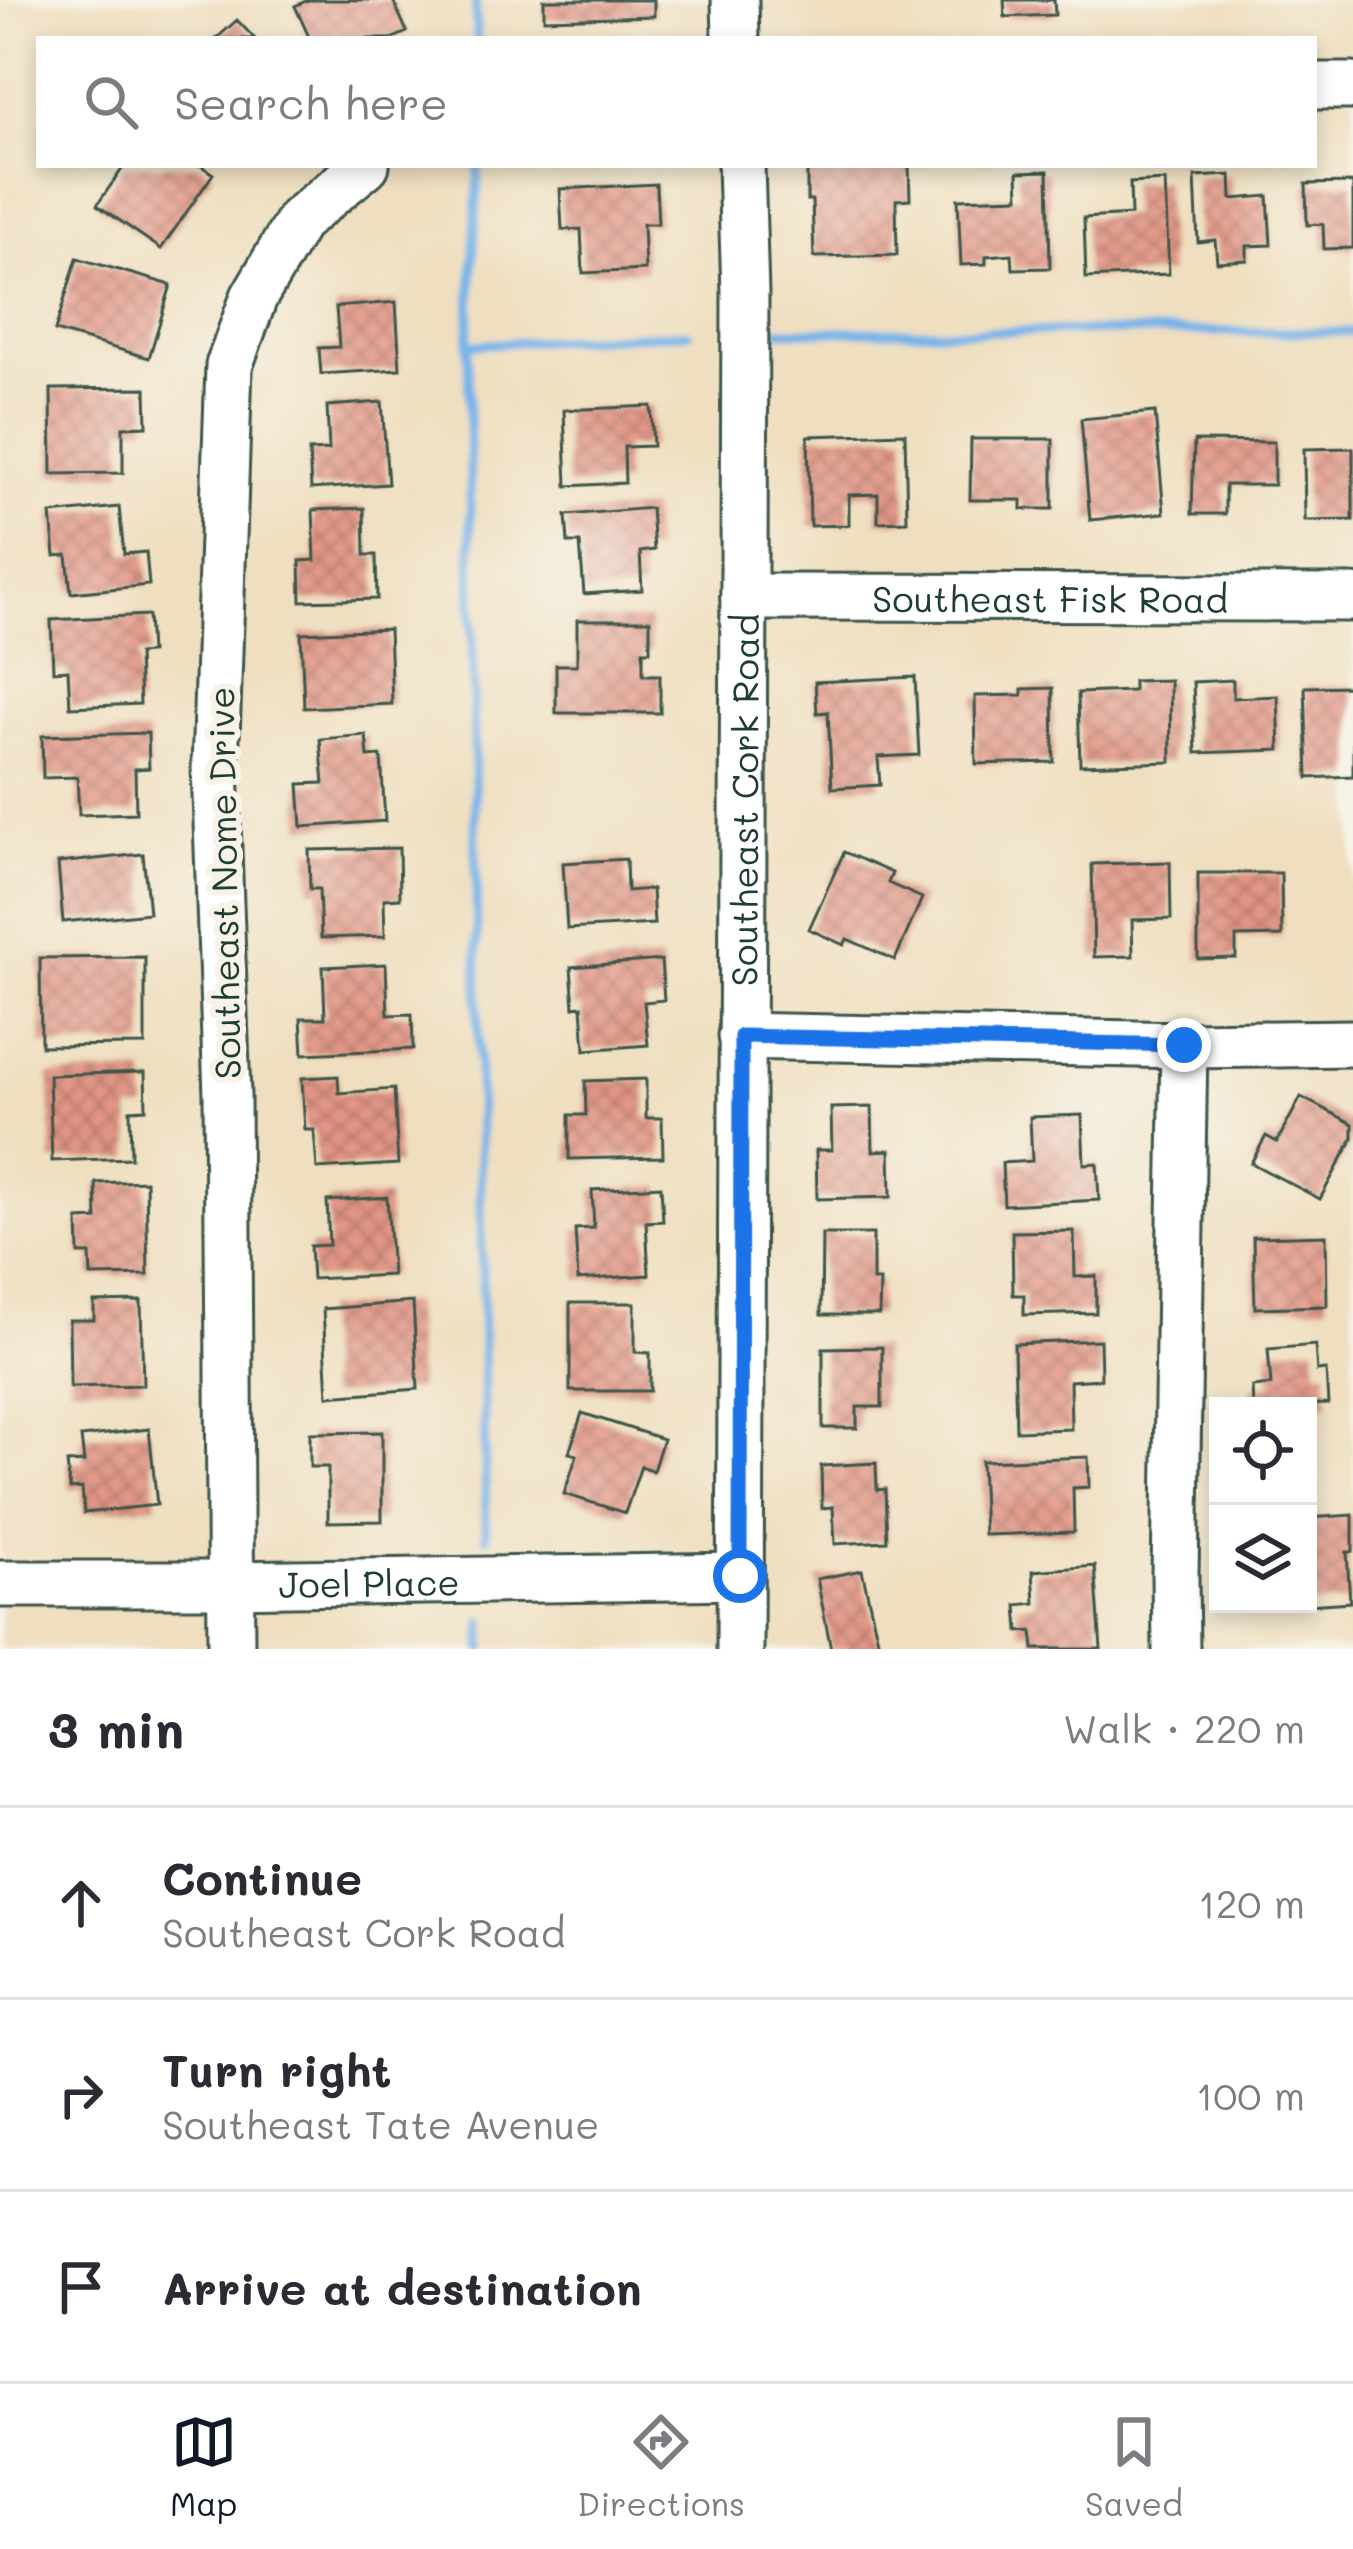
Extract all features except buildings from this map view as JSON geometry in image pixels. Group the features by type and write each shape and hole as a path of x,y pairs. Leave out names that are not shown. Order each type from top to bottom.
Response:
{"street":[{"path":"735,0 736,36"},
{"path":"1317,86 1353,86"},
{"name":"Southeast Nome Drive","path":"231,1649 227,1095 215,767 229,366 254,297 299,220 362,168"},
{"name":"Southeast Cork Road","path":"740,1649 745,292 741,168"},
{"name":"Southeast Fisk Road","path":"744,597 1353,598"},
{"path":"741,1036 1184,1045 1353,1042"},
{"path":"1176,1649 1184,1045"},
{"name":"Joel Place","path":"0,1584 740,1576"}],"waterway":[{"path":"475,0 477,36"},
{"path":"479,168 468,345 486,1537"},
{"path":"772,331 1353,332"},
{"path":"468,345 688,333"},
{"path":"483,1621 483,1649"}],"route":[{"path":"740,1576 741,1036 1184,1045"}]}
